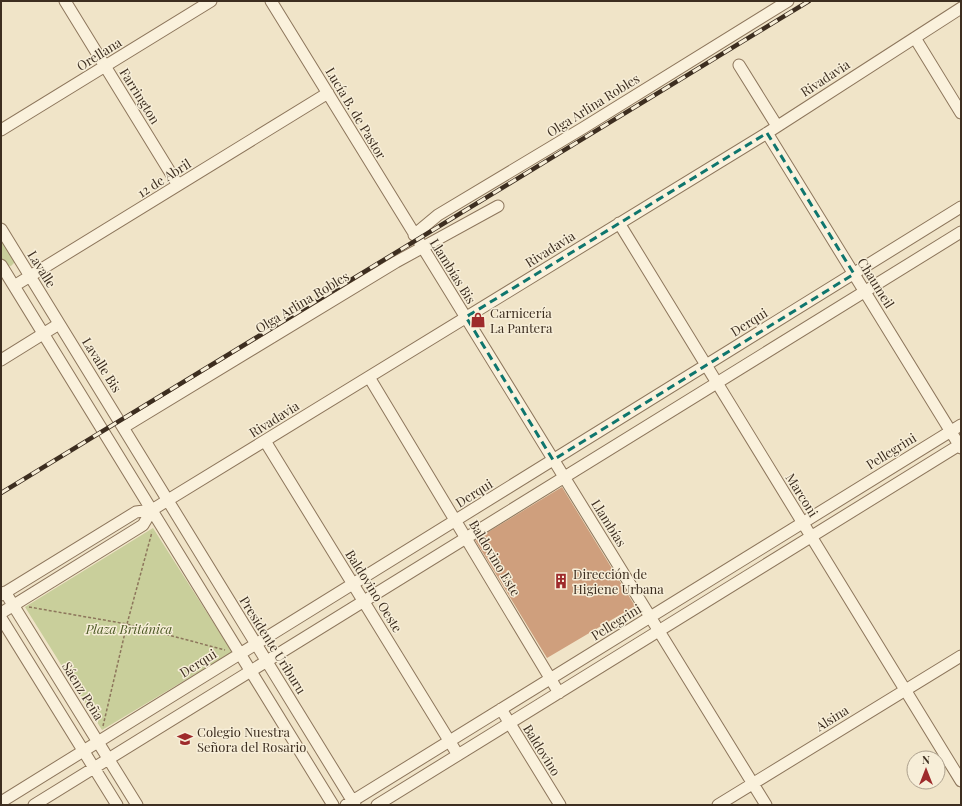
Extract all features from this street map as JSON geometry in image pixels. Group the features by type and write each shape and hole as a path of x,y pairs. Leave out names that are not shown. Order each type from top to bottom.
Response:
{"street":[{"name":"Farrington","path":"65,1 178,185"},
{"name":"Orellana","path":"1,130 211,1"},
{"name":"Lucía B. de Pastor","path":"271,1 418,240"},
{"name":"Olga Arlina Robles","path":"418,240 438,214 583,128 788,1"},
{"name":"Rivadavia","path":"3,593 136,512 152,510 265,441 767,133 961,8"},
{"path":"915,38 961,113"},
{"path":"739,65 777,126"},
{"name":"12 de Abril","path":"14,286 328,93"},
{"name":"Chaumeil","path":"767,133 960,445"},
{"name":"Olga Arlina Robles","path":"122,424 135,422 418,240 498,206"},
{"name":"Derqui","path":"1,802 98,742 236,653 256,644 961,207"},
{"name":"Marconi","path":"619,224 961,781"},
{"name":"Lavalle","path":"1,229 59,324"},
{"path":"34,805 961,232"},
{"name":"Llambías Bis","path":"418,240 466,317"},
{"path":"1,265 152,510 236,653 251,671 333,805"},
{"name":"Llambías","path":"466,317 766,805"},
{"path":"1,360 59,324"},
{"name":"Lavalle Bis","path":"59,324 168,500"},
{"name":"Baldovino Este","path":"369,377 559,693"},
{"name":"Pellegrini","path":"351,804 501,709 961,425"},
{"name":"Baldovino Oeste","path":"265,441 458,755"},
{"path":"377,805 960,445"},
{"name":"Presidente Uriburu","path":"168,500 267,661 351,804"},
{"name":"Rivadavia","path":"1,613 143,526 152,510"},
{"name":"Sáenz Peña","path":"3,593 14,605 137,805"},
{"path":"1,618 117,805"},
{"name":"Alsina","path":"718,805 961,656"},
{"name":"Baldovino","path":"501,709 560,805"}],"path":[{"path":"102,730 127,624 153,528"},
{"path":"25,607 127,624 236,653"}],"highlighted area":[{"path":"767,133 854,274 553,460 466,317"}],"green space":[{"path":"1,237 15,262 11,266 6,265 1,258"},
{"name":"Plaza Británica","path":"153,528 232,652 102,730 25,607"}],"building":[{"name":"Dirección de Higiene Urbana","path":"562,487 635,606 547,658 475,540"}],"railway":[{"path":"1,493 809,1"}],"place":[{"name":"Carnicería La Pantera","path":"478,320"},
{"name":"Dirección de Higiene Urbana","path":"561,581"},
{"name":"Colegio Nuestra Señora del Rosario","path":"185,739"}]}
